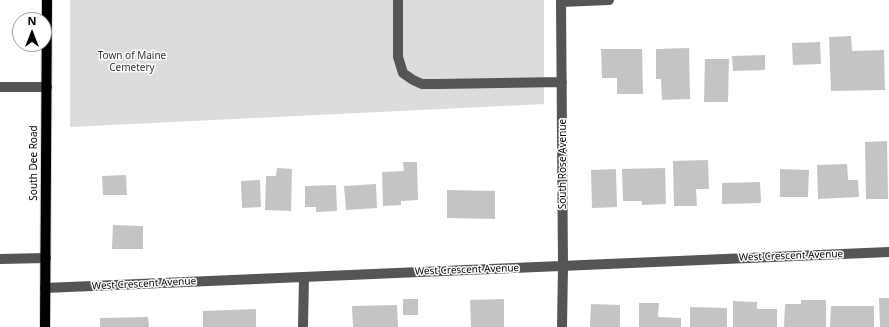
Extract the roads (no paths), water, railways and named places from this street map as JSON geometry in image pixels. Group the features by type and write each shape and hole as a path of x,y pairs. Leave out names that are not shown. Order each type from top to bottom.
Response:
{"main road":[{"name":"South Dee Road","path":"45,327 48,0"}],"street":[{"path":"398,0 398,57 403,73 413,80 422,84 562,82"},
{"path":"561,1 609,0"},
{"name":"South Rose Avenue","path":"561,1 564,266 562,327"},
{"path":"0,87 47,87"},
{"name":"West Crescent Avenue","path":"45,288 889,252"},
{"path":"0,259 46,258"},
{"path":"303,327 304,277"}],"park label":[{"name":"Town of Maine Cemetery","path":"132,62"}]}
